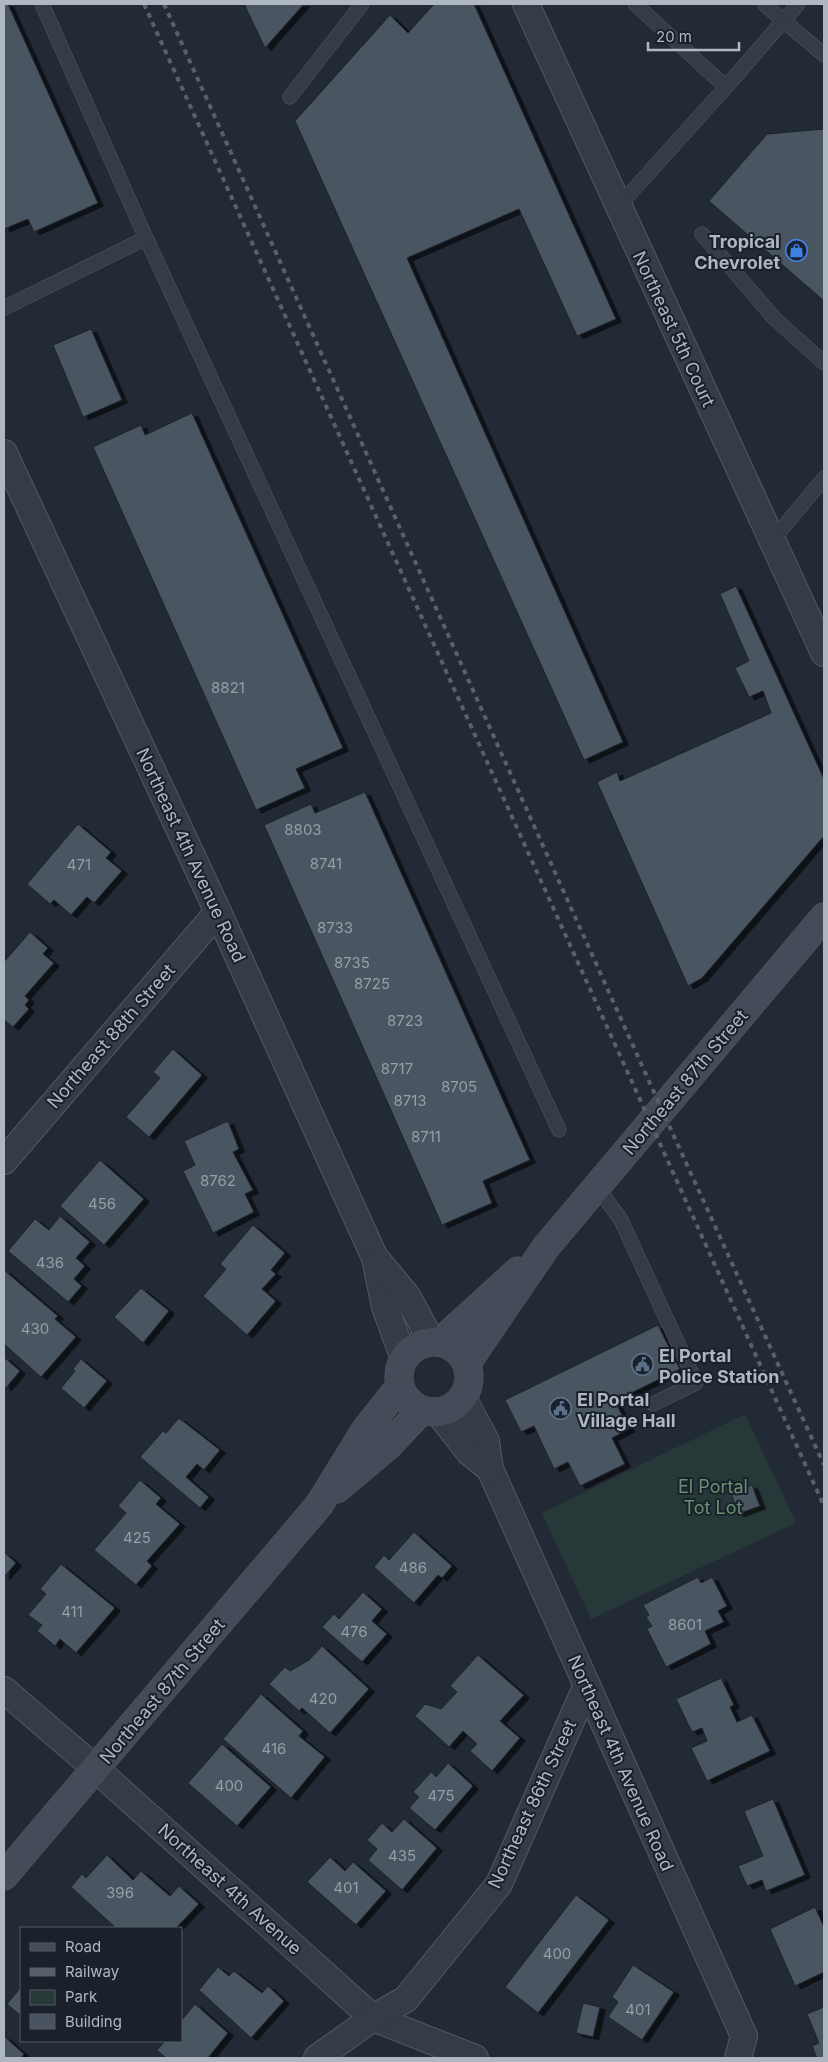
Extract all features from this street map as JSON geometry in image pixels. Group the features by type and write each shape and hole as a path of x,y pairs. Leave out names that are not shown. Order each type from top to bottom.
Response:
{"street":[{"name":"Northeast 5th Court","path":"526,4 824,653"},
{"name":"Northeast 4th Avenue Road","path":"4,453 218,912 375,1258 385,1307 404,1359"},
{"name":"Northeast 88th Street","path":"4,1161 218,912"},
{"name":"Northeast 87th Street","path":"467,1362 546,1247 824,917"},
{"name":"Northeast 87th Street","path":"436,1342 546,1247"},
{"name":"Northeast 4th Avenue Road","path":"375,1258 407,1296 436,1342"},
{"path":"436,1342 456,1349 467,1362 470,1381 463,1398 456,1405 430,1411 408,1401 400,1386 400,1368 404,1359 412,1350 421,1344 436,1342"},
{"name":"Northeast 87th Street","path":"4,1876 319,1505 366,1429 400,1386"},
{"name":"Northeast 4th Avenue Road","path":"463,1398 486,1442 490,1469 744,2036 738,2058"},
{"name":"Northeast 4th Avenue Road","path":"430,1411 469,1452 490,1469"},
{"name":"Northeast 87th Street","path":"319,1505 430,1411"},
{"name":"Northeast 86th Street","path":"317,2058 373,2018 406,1999 498,1884 587,1685"},
{"name":"Northeast 4th Avenue","path":"4,1690 96,1769 373,2018 475,2058"}],"lane":[{"path":"42,4 146,238 559,1130"},
{"path":"290,96 362,4"},
{"path":"635,4 726,88"},
{"path":"764,4 824,55"},
{"path":"618,207 726,88 798,4"},
{"path":"702,234 774,318 824,363"},
{"path":"4,308 146,238"},
{"path":"772,541 824,478"},
{"path":"597,1187 622,1220 696,1383 653,1404"}],"green space":[{"name":"El Portal Tot Lot","path":"745,1414 796,1523 591,1619 542,1513"}],"building":[{"path":"4,4 8,4 98,203 34,232 28,219 4,229"},
{"path":"244,4 304,4 265,48"},
{"path":"434,4 474,4 616,319 577,336 519,209 407,258 623,742 584,760 295,121 390,15 408,33"},
{"name":"Tropical Chevrolet","path":"824,129 824,301 709,201 767,134"},
{"path":"91,329 122,400 83,417 53,345"},
{"path":"192,413 343,748 296,769 305,788 256,810 93,447 141,425 145,435"},
{"path":"736,586 824,779 824,836 702,978 688,986 597,782 617,772 620,781 771,713 763,691 749,697 735,668 749,661 720,594"},
{"path":"365,792 530,1160 483,1181 492,1203 442,1225 264,825 311,804 315,813"},
{"path":"78,824 111,852 106,858 122,871 94,903 87,897 71,915 54,900 50,904 27,884"},
{"path":"30,932 48,948 43,954 54,963 25,996 29,1000 25,1005 29,1009 13,1027 4,1020 4,962"},
{"path":"173,1049 202,1075 149,1137 126,1117 160,1078 153,1072"},
{"path":"228,1121 239,1149 233,1152 253,1190 245,1194 254,1212 213,1233 183,1171 195,1165 184,1141"},
{"path":"100,1160 144,1199 104,1245 60,1206"},
{"path":"60,1216 90,1242 76,1258 85,1266 74,1279 82,1286 68,1302 8,1251 35,1219 49,1230"},
{"path":"253,1225 285,1253 271,1270 276,1274 262,1289 276,1301 247,1335 203,1296 226,1269 220,1264"},
{"path":"4,1270 58,1316 55,1319 76,1337 41,1377 4,1344"},
{"path":"141,1288 169,1311 143,1343 114,1317"},
{"path":"658,1325 680,1369 615,1401 629,1429 612,1438 625,1464 580,1486 568,1462 554,1469 534,1426 521,1432 505,1400"},
{"path":"4,1357 20,1371 6,1388 4,1386"},
{"path":"81,1359 107,1381 84,1408 61,1388 75,1371 73,1369"},
{"path":"179,1418 220,1450 204,1470 197,1464 186,1477 209,1497 200,1508 140,1457 163,1431 166,1433"},
{"path":"140,1480 161,1498 156,1504 180,1524 147,1561 152,1566 136,1585 94,1550 126,1513 118,1506"},
{"path":"752,1485 760,1506 738,1514 731,1493"},
{"path":"414,1532 452,1566 442,1578 438,1575 414,1603 374,1567 384,1555 389,1560"},
{"path":"4,1552 16,1563 4,1577"},
{"path":"61,1564 115,1608 76,1653 60,1639 55,1646 37,1631 42,1625 28,1615 46,1594 40,1589"},
{"path":"698,1577 701,1583 712,1577 727,1606 718,1611 724,1622 705,1631 711,1644 666,1667 647,1629 652,1626 646,1617 649,1615 643,1605"},
{"path":"363,1592 382,1609 372,1621 387,1634 362,1662 322,1627 334,1614 339,1619"},
{"path":"322,1646 369,1689 330,1733 302,1708 299,1711 269,1684 285,1667 290,1671 309,1660"},
{"path":"478,1655 524,1695 500,1721 520,1738 492,1771 470,1751 477,1744 463,1731 449,1747 415,1716 425,1704 441,1709 457,1692 450,1686"},
{"path":"721,1678 734,1705 730,1707 737,1722 752,1715 770,1751 707,1781 691,1748 707,1741 702,1728 692,1732 676,1699"},
{"path":"261,1694 303,1731 299,1736 325,1757 291,1798 223,1739"},
{"path":"222,1744 271,1787 237,1826 188,1783"},
{"path":"448,1763 473,1786 435,1830 409,1808 419,1797 413,1792 431,1772 436,1777"},
{"path":"773,1799 805,1875 766,1891 762,1880 747,1886 738,1866 763,1856 744,1811"},
{"path":"404,1819 437,1848 402,1890 368,1860 377,1849 367,1840 382,1823 392,1832"},
{"path":"107,1855 133,1880 141,1871 170,1896 179,1886 199,1904 177,1927 115,1927 71,1887 82,1874 86,1878"},
{"path":"330,1857 345,1871 353,1862 386,1891 356,1925 307,1882"},
{"path":"576,1895 609,1920 538,2013 505,1987"},
{"path":"815,1907 824,1927 824,1972 795,1986 770,1929"},
{"path":"633,1965 674,1992 642,2040 608,2017 618,2002 612,1997"},
{"path":"218,1967 229,1976 234,1971 262,1993 268,1986 284,2001 251,2038 199,1990"},
{"path":"20,1988 20,2015 7,2004"},
{"path":"583,2003 600,2007 593,2037 576,2033"},
{"path":"195,2004 228,2033 208,2058 166,2058 157,2050 164,2042 182,2042 182,2020"},
{"path":"824,2007 824,2058 817,2058 812,2046 819,2043 807,2014"},
{"path":"4,2036 24,2054 21,2058 4,2058"}],"railway":[{"path":"144,4 824,1506"},
{"path":"164,4 824,1465"}],"place":[{"name":"Tropical Chevrolet","path":"796,251"},
{"name":"El Portal Police Station","path":"643,1365"},
{"name":"El Portal Village Hall","path":"561,1409"}]}
